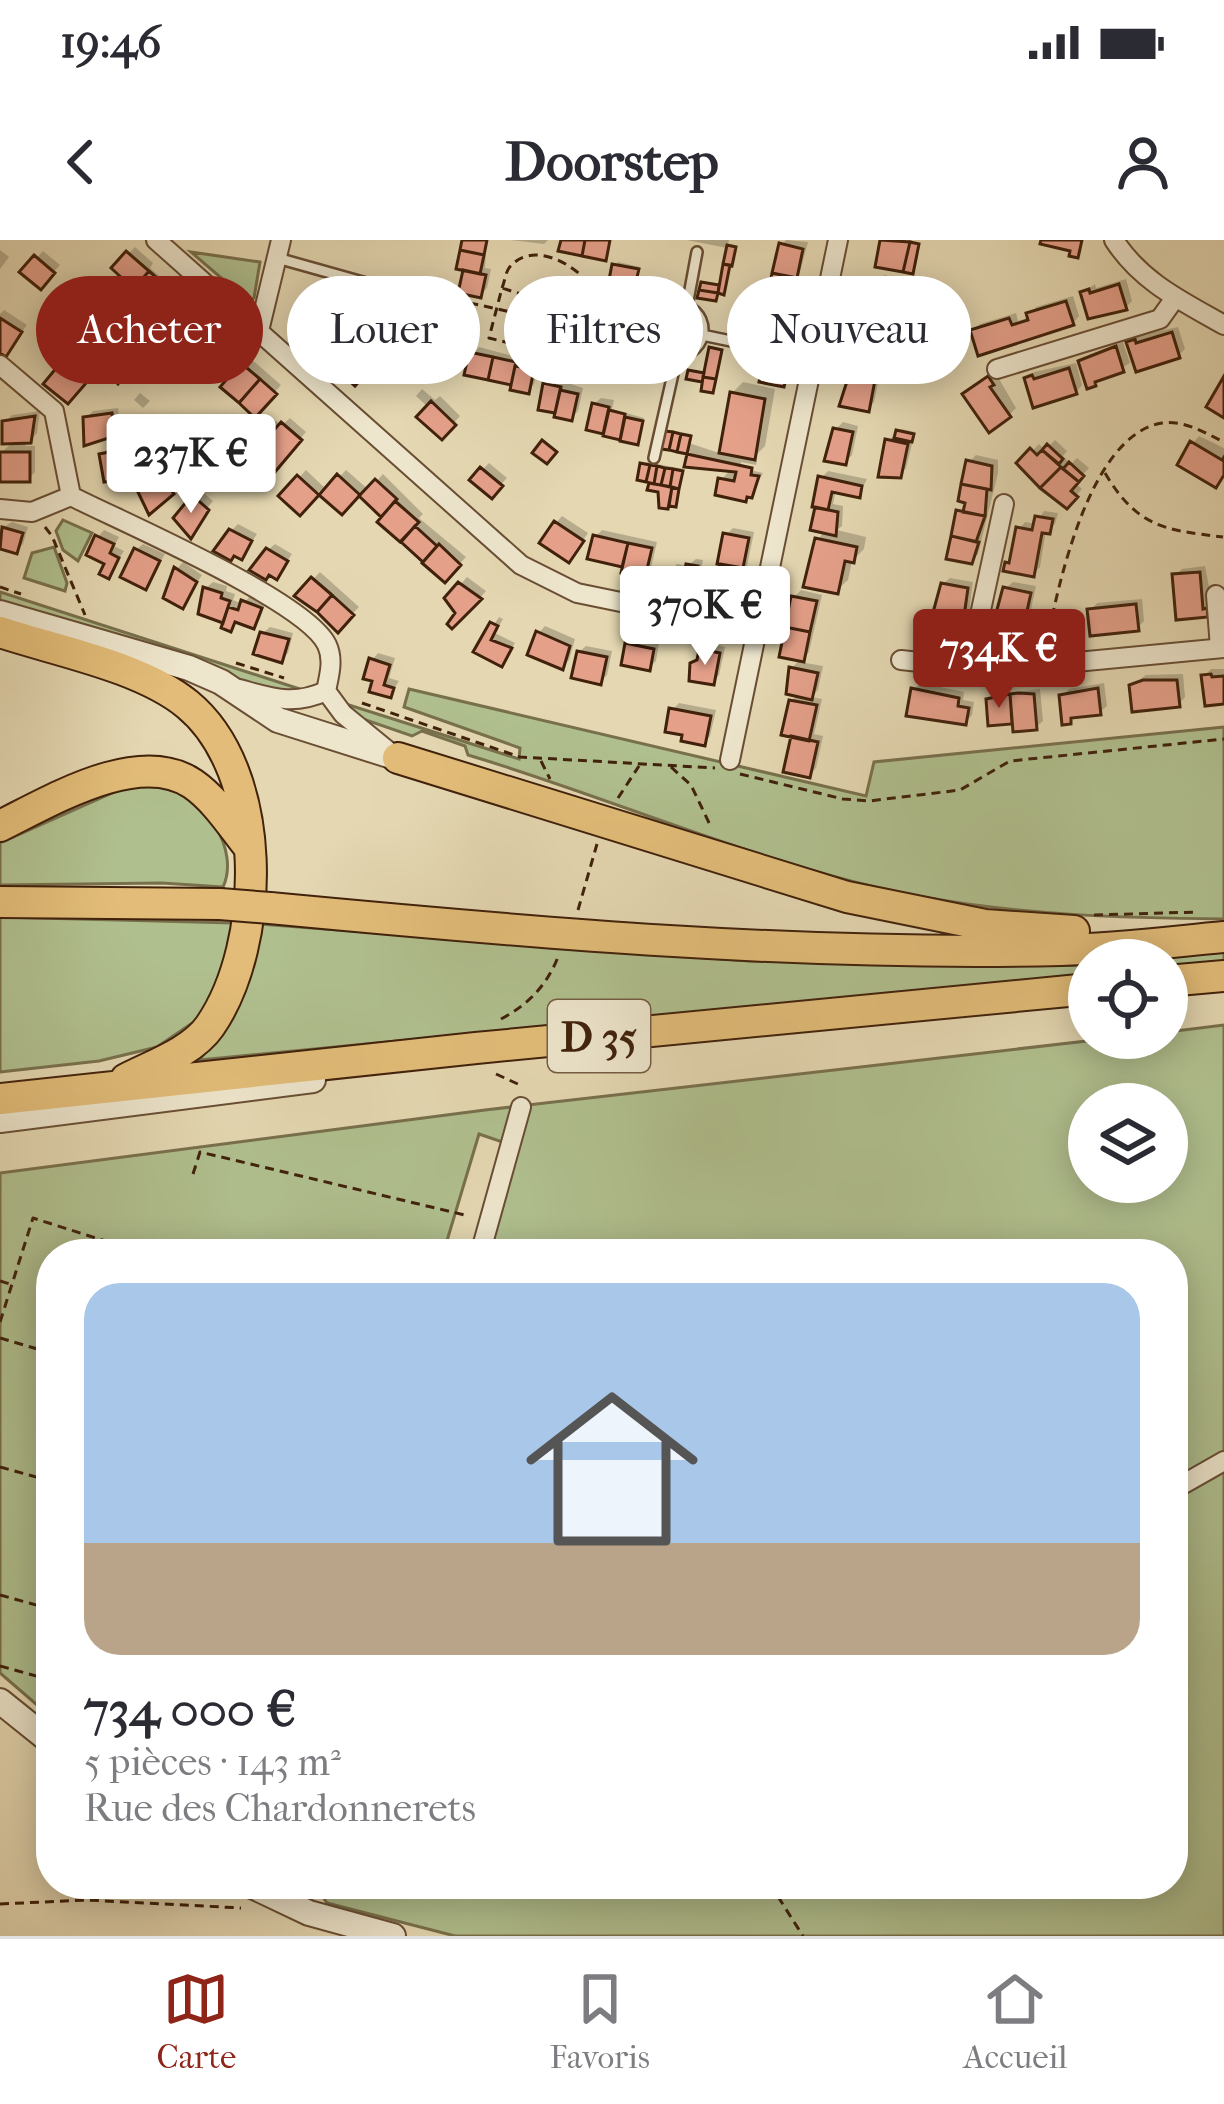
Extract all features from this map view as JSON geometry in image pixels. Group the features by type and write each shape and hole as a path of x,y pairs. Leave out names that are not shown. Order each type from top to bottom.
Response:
{"main road":[{"path":"0,632 151,681 189,705 230,763 248,819 249,847"},
{"path":"398,758 847,897 985,926 1206,929"},
{"path":"0,826 116,776 134,770 158,771 190,781 249,847"},
{"name":"D 35","path":"110,1087 190,1045 208,1028 236,968 242,942 249,847"},
{"name":"D 35","path":"0,902 220,904 556,935 782,948 1065,950 1206,929"},
{"path":"1188,979 1224,976"},
{"name":"D 35","path":"0,1099 1068,990"}],"street":[{"path":"156,240 197,276"},
{"path":"830,276 838,240"},
{"path":"1114,240 1128,262 1175,298 1224,326"},
{"path":"263,315 279,249"},
{"path":"997,369 1160,319 1175,298"},
{"path":"263,335 521,565 577,593 757,630"},
{"path":"0,365 54,411 71,496"},
{"path":"726,764 808,384"},
{"path":"0,509 32,512 71,496 281,601 327,643 331,667 326,691 343,714 398,758"},
{"path":"968,670 1004,504"},
{"path":"902,660 968,670 1222,648 1216,595"},
{"path":"0,613 159,658 221,670 287,703 326,691"},
{"path":"221,670 278,720 398,758"},
{"path":"0,1120 314,1080 396,1056"},
{"path":"484,1239 521,1107"},
{"path":"1188,1481 1224,1461"},
{"path":"0,1700 36,1730"},
{"path":"305,1899 393,1936"}],"lane":[{"path":"279,249 350,276"},
{"path":"693,276 698,252"},
{"path":"654,458 671,384"}],"path":[{"path":"506,276 521,260 560,258 580,276"},
{"path":"504,282 489,338 504,342"},
{"path":"480,304 504,310"},
{"path":"1042,666 1058,584 1083,513 1130,436 1162,423 1189,425 1224,442"},
{"path":"1104,472 1138,516 1168,531 1222,537"},
{"path":"32,512 52,536 85,615 64,608"},
{"path":"0,587 21,594"},
{"path":"221,670 326,691 540,760 726,764 773,785 869,801 960,790 1010,761 1224,739"},
{"path":"540,760 555,788"},
{"path":"670,766 702,802 715,837"},
{"path":"1087,915 1206,929"},
{"path":"193,1174 200,1152 471,1217"},
{"path":"0,1322 33,1218 99,1239"},
{"path":"0,1282 12,1285"},
{"path":"0,1338 36,1349"},
{"path":"0,1467 36,1477"},
{"path":"0,1595 36,1606"},
{"path":"0,1666 36,1676"},
{"path":"0,1904 126,1899"},
{"path":"780,1899 803,1936"}],"green space":[{"path":"191,252 260,262 258,276 219,276"},
{"path":"63,520 92,533 78,561 63,550 56,531"},
{"path":"54,547 67,583 65,591 24,578 32,553"},
{"path":"0,592 306,691 293,697 0,603"},
{"path":"409,689 866,796 874,762 1224,727 1224,919 998,908 923,897 807,869 468,755 465,746 422,731 412,736 357,717 346,704 519,759 520,748 404,707"},
{"path":"128,786 168,787 207,814 227,858 223,887 0,885 0,843"},
{"path":"0,917 234,923 225,964 204,1015 157,1047 99,1061 0,1072"},
{"path":"259,924 749,961 1068,959 1068,977 199,1060 226,1028"},
{"path":"1224,949 1224,962 1188,966 1188,952"},
{"path":"1224,1025 1224,1936 455,1936 324,1899 1188,1899 1188,1239 486,1239 511,1145 479,1134 448,1239 36,1239 36,1704 0,1673 0,1173 485,1110 1068,1043 1068,1059 1188,1059 1188,1029"}],"building":[{"path":"462,240 487,240 484,255 460,250"},
{"path":"561,240 585,240 582,256 558,251"},
{"path":"585,240 610,240 606,261 582,256"},
{"path":"880,240 910,242 903,272 875,267"},
{"path":"1041,240 1082,240 1078,258 1069,256 1070,251 1040,244"},
{"path":"910,242 919,244 913,274 903,272"},
{"path":"779,243 803,249 797,276 772,273"},
{"path":"727,245 736,247 732,266 723,264"},
{"path":"460,250 484,255 480,274 456,269"},
{"path":"126,251 149,271 145,276 120,276 111,268"},
{"path":"34,255 55,273 36,276 36,286 19,272"},
{"path":"612,264 639,269 637,276 610,276"},
{"path":"723,264 730,265 724,295 718,293"},
{"path":"463,270 486,275 481,298 480,276 462,276"},
{"path":"703,282 719,285 718,293 703,291"},
{"path":"1119,284 1127,310 1088,319 1080,292"},
{"path":"703,291 718,293 716,301 703,299"},
{"path":"1066,301 1074,325 978,356 971,330 1009,318 1012,325 1028,320 1026,313"},
{"path":"0,318 22,332 6,357 0,353"},
{"path":"1172,332 1180,358 1136,372 1126,342"},
{"path":"1116,346 1124,372 1087,389 1078,361"},
{"path":"709,347 722,350 716,379 703,377"},
{"path":"480,354 493,357 488,380 480,378"},
{"path":"493,357 504,359 504,383 488,380"},
{"path":"1069,368 1077,394 1033,408 1024,378"},
{"path":"988,376 994,385 990,387 1011,417 989,433 962,394"},
{"path":"1224,376 1224,418 1206,407"},
{"path":"703,377 716,379 713,393 701,391"},
{"path":"263,382 277,394 255,418 239,403"},
{"path":"43,384 85,384 68,404"},
{"path":"223,384 256,384 239,403 220,387"},
{"path":"511,384 531,384 529,394 510,390"},
{"path":"543,384 561,387 555,413 538,410"},
{"path":"846,384 874,384 869,412 839,406"},
{"path":"560,390 578,394 572,421 554,417"},
{"path":"730,392 765,399 755,460 719,453"},
{"path":"431,401 456,425 442,440 416,417"},
{"path":"592,403 609,407 603,434 586,430"},
{"path":"609,410 625,414 620,440 603,436"},
{"path":"112,413 115,436 84,446 83,417"},
{"path":"35,416 31,443 2,444 2,421"},
{"path":"625,417 643,421 638,445 620,441"},
{"path":"281,422 302,440 269,479 247,460 261,445 255,439 267,425 273,431"},
{"path":"833,428 853,432 846,465 824,461"},
{"path":"896,430 914,434 912,442 894,438"},
{"path":"665,431 673,432 669,450 661,449"},
{"path":"673,432 681,434 677,452 669,450"},
{"path":"681,434 691,436 687,454 677,452"},
{"path":"885,439 908,444 901,478 878,477"},
{"path":"542,440 557,452 547,464 532,453"},
{"path":"1190,441 1224,457 1224,475 1216,488 1177,465"},
{"path":"1047,444 1063,459 1059,464 1042,450"},
{"path":"130,448 135,478 104,482 99,454"},
{"path":"1030,448 1037,455 1042,450 1061,467 1040,488 1016,463"},
{"path":"0,452 30,452 30,482 0,482"},
{"path":"687,454 752,468 751,475 759,476 752,498 747,497 746,502 715,495 718,478 734,481 736,472 684,467"},
{"path":"966,460 992,466 991,490 961,484"},
{"path":"1069,462 1084,476 1079,482 1063,469"},
{"path":"640,463 650,465 646,482 637,480"},
{"path":"650,465 657,466 654,484 646,482"},
{"path":"657,466 665,468 661,485 654,484"},
{"path":"480,467 503,486 492,499 469,480"},
{"path":"1061,467 1079,482 1071,491 1078,497 1067,509 1040,488"},
{"path":"665,468 673,469 670,487 661,485"},
{"path":"673,469 683,471 679,489 670,487"},
{"path":"337,474 360,495 342,515 319,495"},
{"path":"161,475 174,494 149,515 137,490"},
{"path":"297,475 319,495 300,516 278,496"},
{"path":"818,476 862,486 860,498 832,492 828,510 812,507"},
{"path":"375,479 397,499 381,517 359,496"},
{"path":"649,483 672,487 668,509 659,508 658,492 647,490"},
{"path":"961,484 987,489 985,516 963,512 965,503 958,501"},
{"path":"672,487 679,489 676,507 669,506"},
{"path":"192,495 209,510 191,539 173,518"},
{"path":"395,501 419,522 400,542 377,522"},
{"path":"815,507 838,512 836,536 810,530"},
{"path":"956,510 985,516 976,542 951,536"},
{"path":"1035,516 1053,519 1050,534 1042,533 1034,577 1003,571 1016,527 1032,530"},
{"path":"554,521 584,541 569,563 539,543"},
{"path":"415,526 437,546 423,562 401,542"},
{"path":"2,527 23,533 17,554 0,549"},
{"path":"229,529 252,541 242,560 234,556 231,561 213,551"},
{"path":"723,533 749,538 743,568 717,564"},
{"path":"95,535 114,544 110,553 119,558 109,579 99,574 104,564 86,555"},
{"path":"593,535 628,543 622,567 587,559"},
{"path":"951,536 979,542 972,564 946,559"},
{"path":"815,538 857,547 854,563 845,561 838,594 803,587"},
{"path":"628,543 652,548 645,578 621,573"},
{"path":"439,544 461,565 445,583 422,563"},
{"path":"134,548 160,561 146,590 120,577"},
{"path":"266,548 288,561 277,580 269,575 266,580 249,570"},
{"path":"686,564 698,566 692,594 664,588 668,569 684,573"},
{"path":"720,564 743,568 736,601 713,597"},
{"path":"174,567 197,582 183,609 163,598"},
{"path":"1200,572 1208,617 1176,620 1172,574"},
{"path":"311,577 332,595 317,612 294,596"},
{"path":"458,582 482,599 452,629 447,624 455,613 444,598"},
{"path":"941,583 968,588 961,638 928,631"},
{"path":"203,587 230,601 223,623 198,614"},
{"path":"1003,587 1031,593 1021,638 991,632"},
{"path":"332,595 354,615 338,633 317,612"},
{"path":"791,596 817,601 810,632 785,627"},
{"path":"241,600 262,608 254,629 235,622 231,632 221,628 228,607 238,610"},
{"path":"1136,604 1139,631 1090,636 1087,609"},
{"path":"490,622 498,626 491,640 512,648 502,667 473,652"},
{"path":"785,627 810,632 804,662 779,657"},
{"path":"536,631 570,646 563,670 527,655"},
{"path":"260,632 289,639 282,663 253,654"},
{"path":"625,643 654,649 650,671 621,665"},
{"path":"699,649 720,653 714,685 689,681 690,663 697,660"},
{"path":"577,651 607,657 601,685 571,678"},
{"path":"369,658 390,665 384,685 394,688 391,698 369,692 372,681 363,679"},
{"path":"789,667 818,673 812,700 786,694"},
{"path":"1201,675 1224,676 1224,704 1205,706"},
{"path":"1177,680 1180,707 1132,712 1129,685"},
{"path":"911,688 959,698 958,706 969,708 966,725 906,716"},
{"path":"1098,688 1101,715 1071,718 1071,724 1062,725 1059,695"},
{"path":"1010,694 1034,694 1037,730 1013,732"},
{"path":"1010,694 1012,724 988,726 986,699"},
{"path":"789,700 817,705 809,741 781,735"},
{"path":"669,708 711,716 705,746 665,732"},
{"path":"791,736 818,742 810,778 783,772"}]}
